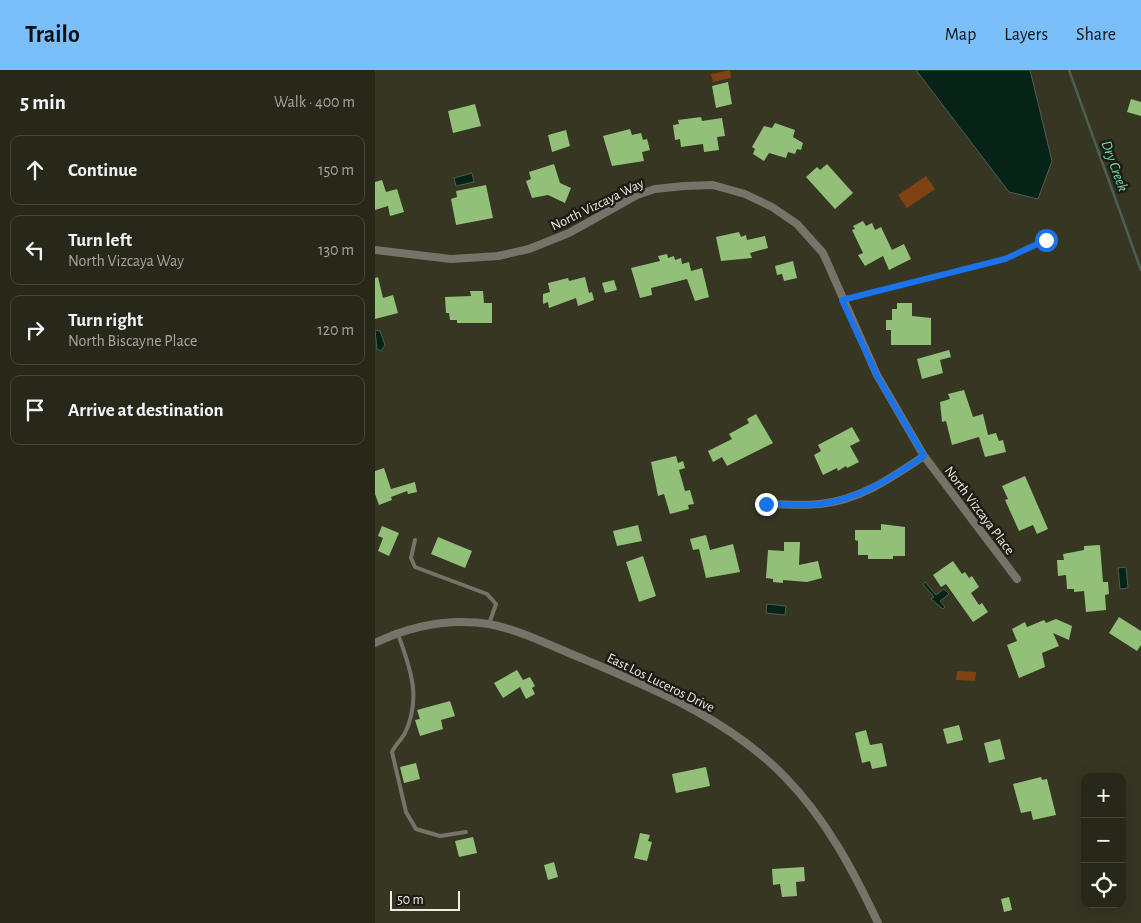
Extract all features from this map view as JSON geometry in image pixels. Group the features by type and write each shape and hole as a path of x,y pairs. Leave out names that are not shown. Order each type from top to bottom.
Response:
{"street":[{"name":"North Vizcaya Way","path":"375,250 451,259 499,256 529,249 569,233 637,195 655,189 713,185 745,194 771,207 797,224 823,253 877,376 924,456"},
{"path":"766,504 819,504 845,499 876,487 924,456"},
{"name":"North Vizcaya Place","path":"924,456 1017,580"},
{"name":"East Los Luceros Drive","path":"375,643 398,632 452,622 489,624 529,636 686,704 753,748 785,777 816,813 840,848 878,923"}],"lane":[{"path":"842,300 1005,259 1046,240"},
{"path":"415,540 411,558 415,567 487,594 493,599 496,604 489,624"},
{"path":"398,632 413,677 414,691 405,734 391,752 406,812 416,829 428,834 440,836 466,832"}],"shaded area":[{"path":"730,70 731,78 713,82 711,74"},
{"path":"916,70 1030,70 1052,161 1038,199 1009,192"},
{"path":"472,173 474,182 456,186 454,178"},
{"path":"926,176 935,189 907,208 898,195"},
{"path":"375,330 380,331 385,345 381,351 377,349"},
{"path":"1126,567 1128,588 1120,589 1118,568"},
{"path":"925,582 936,595 944,589 949,594 940,601 945,607 943,609 931,599 934,597 923,584"},
{"path":"767,604 786,606 785,615 766,613"},
{"path":"957,671 976,672 975,681 956,680"}],"building":[{"path":"728,82 732,104 716,108 712,86"},
{"path":"1131,99 1141,102 1141,116 1127,112"},
{"path":"475,104 481,126 453,133 448,111"},
{"path":"701,117 702,121 722,118 725,136 717,137 719,150 704,152 703,144 681,147 680,139 675,140 673,125 679,124 678,120"},
{"path":"775,123 795,130 793,137 803,143 801,150 797,149 795,154 788,152 786,158 769,153 764,161 753,154 755,149 752,147 764,126 772,128"},
{"path":"630,129 632,135 641,133 643,140 647,139 650,150 642,152 644,161 612,166 603,136"},
{"path":"566,130 570,146 552,152 548,135"},
{"path":"554,164 560,183 571,188 565,203 548,195 532,198 526,181 531,179 529,172"},
{"path":"827,164 853,193 835,209 806,177 817,167 820,170"},
{"path":"382,180 386,192 397,189 404,212 390,216 388,206 375,210 375,182"},
{"path":"486,185 493,218 456,225 451,199 457,197 456,191"},
{"path":"863,221 866,226 872,223 875,230 881,227 892,250 904,244 911,259 889,270 883,256 865,266 858,255 863,253 852,230 855,229 853,226"},
{"path":"739,232 741,237 746,235 747,240 765,236 768,248 750,253 752,258 721,261 716,237"},
{"path":"667,254 668,258 674,256 675,260 681,258 682,264 689,262 691,271 702,268 709,297 695,301 687,279 651,288 652,295 640,298 631,268 660,261 658,256"},
{"path":"793,261 797,278 784,281 782,274 777,275 775,266"},
{"path":"378,277 383,298 393,295 398,313 375,319 375,278"},
{"path":"585,277 589,293 592,292 594,300 578,306 576,298 549,308 548,302 543,304 543,294 550,292 548,283 568,278 569,281"},
{"path":"614,280 617,290 605,293 602,283"},
{"path":"470,291 483,291 484,303 492,303 492,323 457,323 457,320 450,320 449,313 446,313 445,297 471,296"},
{"path":"897,303 912,303 912,316 931,318 931,345 891,345 891,330 886,330 886,320 892,320 892,309 897,309"},
{"path":"949,350 951,357 940,360 943,373 922,379 917,359"},
{"path":"964,390 973,417 983,414 988,435 996,433 999,441 1003,440 1006,452 985,457 979,437 952,445 946,421 942,422 940,402 950,399 948,394"},
{"path":"756,414 773,443 727,466 722,457 713,462 708,451 732,439 729,434 749,423 747,419"},
{"path":"852,427 860,441 850,446 859,462 838,471 837,468 823,475 814,455 821,451 818,445"},
{"path":"676,456 678,463 683,461 685,468 679,470 685,491 690,490 694,504 688,505 689,509 670,514 664,494 658,496 651,462"},
{"path":"384,468 391,489 415,482 417,492 408,494 407,491 391,497 392,500 379,505 375,494 375,471"},
{"path":"1025,476 1048,529 1037,534 1033,525 1019,531 1005,500 1008,499 1002,486"},
{"path":"881,524 905,527 905,556 893,556 893,559 868,559 868,555 858,555 858,541 855,540 855,530 881,530"},
{"path":"638,525 642,541 617,546 613,531"},
{"path":"382,526 399,533 389,556 378,551 383,538 378,536"},
{"path":"706,535 710,550 733,544 740,572 706,578 699,549 693,550 690,539"},
{"path":"438,537 472,551 465,568 431,554"},
{"path":"784,542 800,542 799,565 818,561 822,578 807,582 783,580 783,583 773,582 773,579 766,578 768,550 784,551"},
{"path":"1100,545 1103,582 1108,582 1109,594 1105,595 1106,610 1086,612 1084,591 1074,592 1074,589 1067,589 1066,575 1058,576 1057,560 1064,560 1063,554 1084,550 1084,546"},
{"path":"643,556 656,596 639,602 626,562"},
{"path":"953,561 962,574 965,572 969,578 972,576 979,587 971,593 979,605 982,603 988,612 973,622 946,584 941,587 933,575"},
{"path":"1119,617 1141,631 1141,645 1137,651 1109,633"},
{"path":"1056,619 1072,626 1069,640 1053,633 1059,646 1042,653 1045,667 1019,678 1007,645 1017,641 1012,629 1025,622 1027,627 1044,620 1046,623"},
{"path":"517,670 523,680 530,677 535,686 532,688 535,694 526,699 520,687 503,698 494,683"},
{"path":"450,701 455,716 441,720 443,729 420,736 415,720 420,719 417,710"},
{"path":"959,725 963,740 947,744 943,729"},
{"path":"866,730 870,745 882,743 887,766 872,769 870,761 862,763 855,733"},
{"path":"1000,739 1005,759 989,763 984,743"},
{"path":"416,763 420,779 404,783 400,767"},
{"path":"706,767 710,786 676,793 672,774"},
{"path":"1041,777 1042,780 1047,779 1056,815 1033,820 1031,811 1021,813 1013,784"},
{"path":"640,833 650,835 648,841 652,842 647,861 634,858"},
{"path":"473,837 477,853 459,857 455,841"},
{"path":"554,862 558,877 548,880 544,865"},
{"path":"804,867 805,881 796,882 797,896 782,897 780,884 773,885 772,869"},
{"path":"1009,897 1012,910 1004,912 1001,899"}],"waterway":[{"name":"Dry Creek","path":"1069,70 1141,270"}],"route":[{"path":"766,504 819,504 845,499 876,487 924,456 877,376 842,300 1005,259 1046,240"}]}
